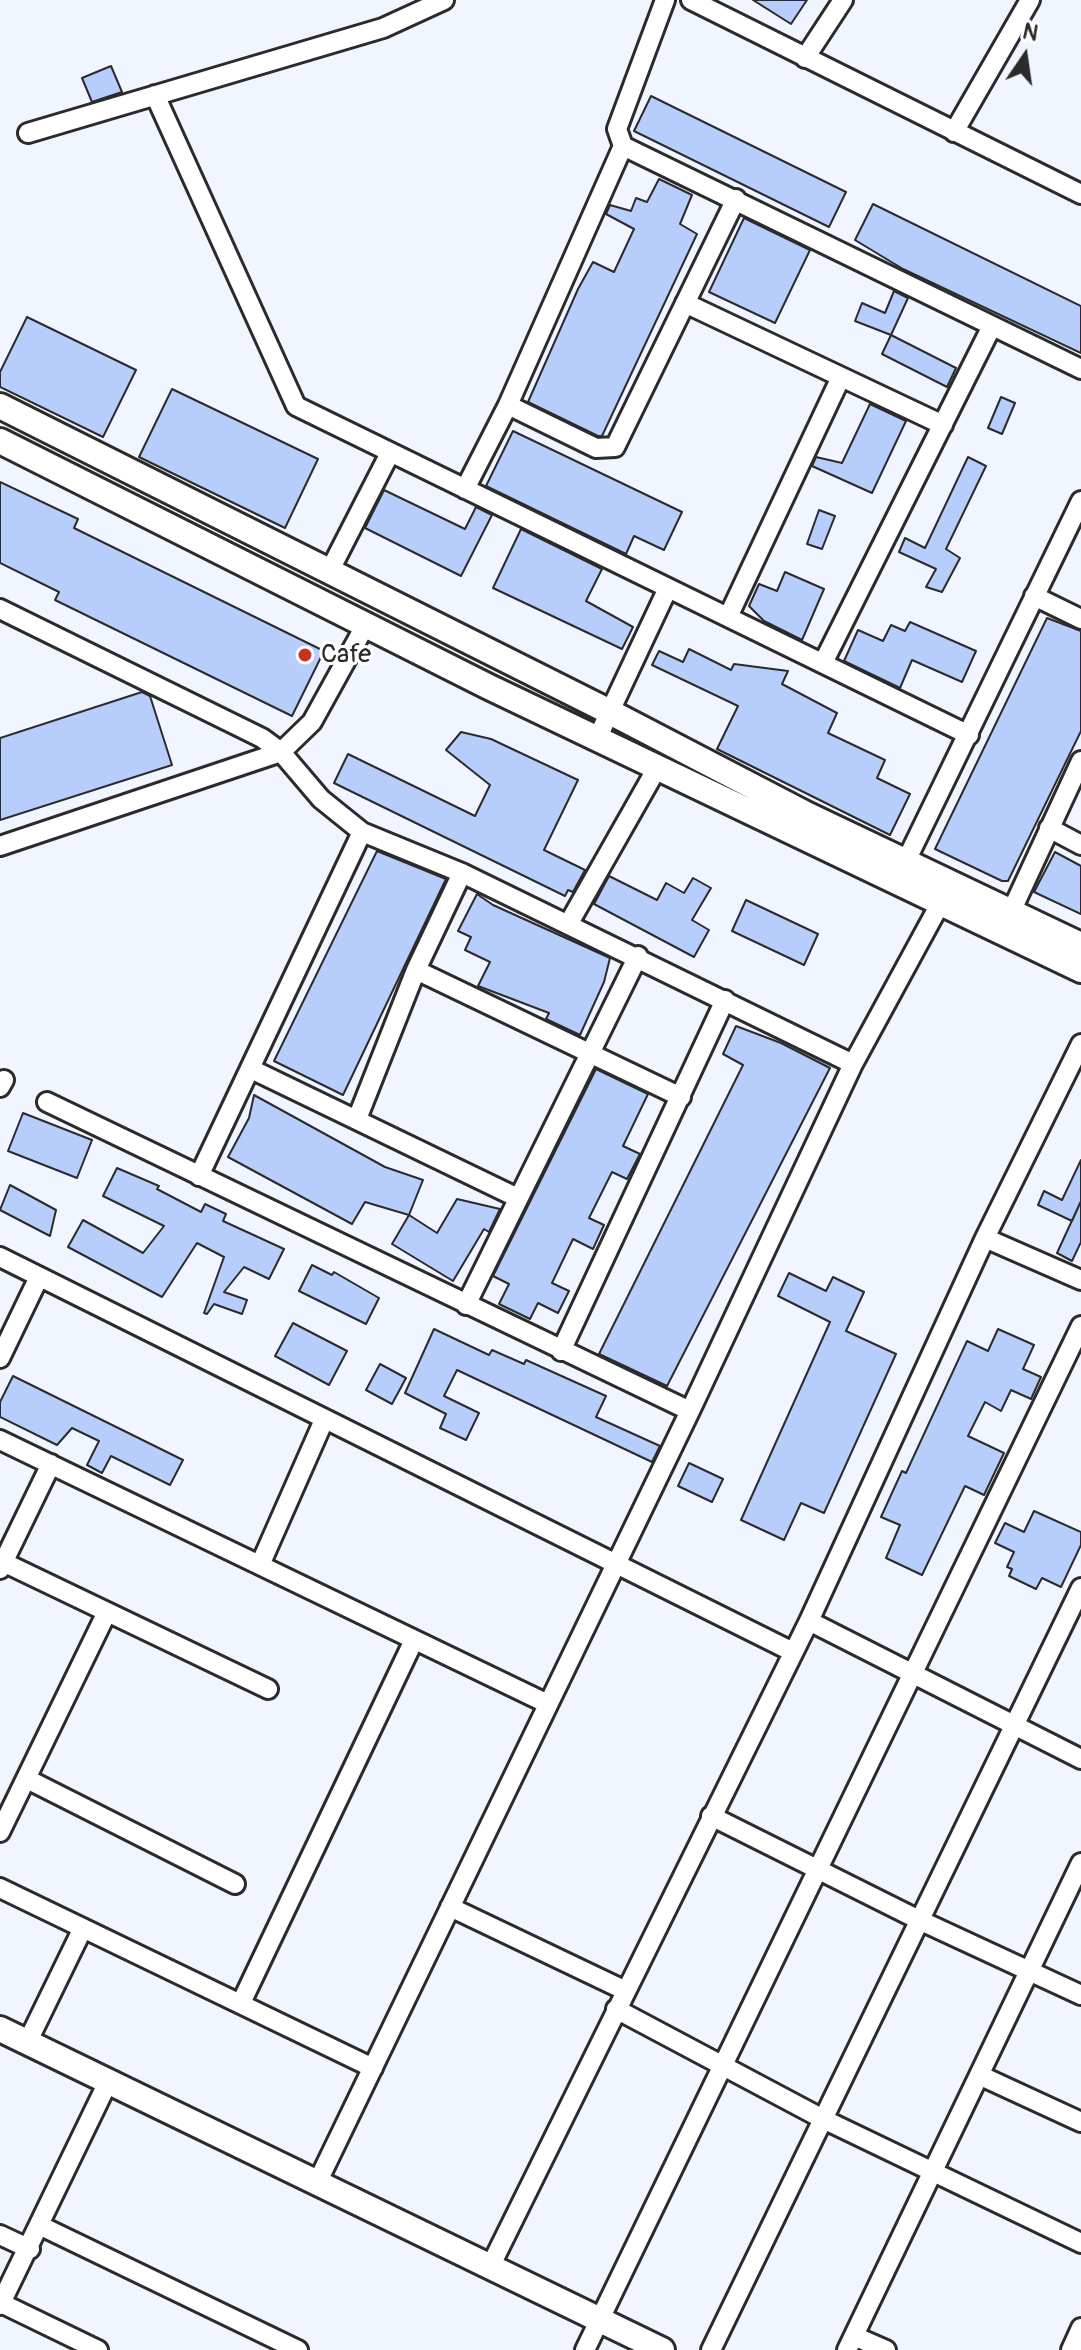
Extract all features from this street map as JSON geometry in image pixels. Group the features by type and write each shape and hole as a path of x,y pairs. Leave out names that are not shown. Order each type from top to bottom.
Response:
{"street":[{"path":"28,133 383,28 444,0"},
{"path":"465,489 508,405 623,146 617,129 665,0"},
{"path":"691,0 1081,194"},
{"path":"805,58 843,0"},
{"path":"954,132 1030,0"},
{"path":"155,95 296,406 969,735"},
{"path":"623,146 1081,369"},
{"path":"508,405 596,448 615,447 736,199"},
{"path":"685,303 943,425"},
{"path":"823,663 992,326"},
{"path":"728,617 841,377"},
{"path":"0,406 905,863 1081,945"},
{"path":"0,441 365,626 1081,970"},
{"path":"329,572 390,453"},
{"path":"104,494 117,465"},
{"path":"905,863 1081,501"},
{"path":"597,739 668,588"},
{"path":"1034,596 1081,619"},
{"path":"0,609 262,738 281,752 321,799 362,832 462,873 569,923 853,1064"},
{"path":"0,846 281,752 312,722 365,626"},
{"path":"1011,912 1081,761"},
{"path":"569,923 657,768"},
{"path":"1049,828 1081,845"},
{"path":"199,1176 362,832"},
{"path":"357,1119 416,970 462,873"},
{"path":"317,2183 690,1411 853,1064 940,904"},
{"path":"466,1305 638,956"},
{"path":"416,970 681,1097"},
{"path":"561,1351 725,1000"},
{"path":"490,2267 809,1621 985,1238 1081,1044"},
{"path":"251,1069 518,1198"},
{"path":"47,1102 690,1411"},
{"path":"985,1238 1081,1280"},
{"path":"0,1257 324,1420 616,1561 793,1652"},
{"path":"0,1358 39,1277"},
{"path":"585,2350 1081,1326"},
{"path":"260,1565 324,1420"},
{"path":"0,1440 548,1704"},
{"path":"51,1464 2,1566 268,1689"},
{"path":"711,2350 917,1919 1017,1726 1081,1588"},
{"path":"0,1832 107,1612"},
{"path":"809,1621 1081,1759"},
{"path":"1063,1625 1081,1633"},
{"path":"241,2003 414,1640"},
{"path":"27,1779 235,1884"},
{"path":"711,1816 917,1919 1081,1995"},
{"path":"886,2350 850,2343 1081,1863"},
{"path":"0,1888 373,2068"},
{"path":"450,1907 626,1991"},
{"path":"27,2043 83,1928"},
{"path":"616,2009 823,2119 1081,2243"},
{"path":"0,2029 662,2350"},
{"path":"979,2075 1081,2122"},
{"path":"98,2350 1,2304 108,2082"},
{"path":"41,2226 298,2350"},
{"path":"0,2235 30,2249"},
{"path":"1071,2350 1081,2328"}],"building":[{"path":"753,0 807,0 791,24"},
{"path":"111,66 122,92 92,102 82,78"},
{"path":"651,96 846,192 829,227 634,131"},
{"path":"659,179 692,195 680,224 697,234 602,436 598,436 528,402 593,262 614,272 634,229 606,214 610,205 631,211 636,198 647,202"},
{"path":"873,204 1081,306 1081,353 903,269 855,240"},
{"path":"744,218 810,250 775,323 709,292"},
{"path":"894,291 908,298 891,335 855,321 862,303 885,313"},
{"path":"27,317 136,370 103,437 0,387 0,372"},
{"path":"891,335 956,368 947,387 882,354"},
{"path":"172,389 318,459 285,528 139,457"},
{"path":"1001,397 1015,403 1002,434 988,428"},
{"path":"870,404 906,421 872,493 812,466 816,457 842,463"},
{"path":"513,431 682,512 664,550 634,536 626,554 486,486"},
{"path":"968,457 986,466 946,549 960,558 942,592 926,587 936,569 899,552 905,538 925,548"},
{"path":"0,482 78,519 74,528 324,651 292,716 55,600 59,592 0,563"},
{"path":"384,490 465,529 476,507 492,515 461,576 365,528"},
{"path":"819,510 835,516 822,549 807,544"},
{"path":"521,529 602,569 586,601 633,627 622,649 493,588"},
{"path":"785,572 824,589 802,640 764,621 749,606 759,584 777,591"},
{"path":"1047,618 1081,631 1081,731 1008,881 1002,881 935,849"},
{"path":"910,622 976,651 962,682 912,660 900,688 844,661 858,630 883,641 891,625 905,631"},
{"path":"689,649 731,670 734,664 788,671 782,684 837,713 828,733 885,760 877,778 910,794 890,835 717,749 738,706 652,665 659,651 683,662"},
{"path":"142,692 150,696 172,765 0,820 0,738"},
{"path":"461,732 491,739 578,780 544,850 585,870 573,892 568,890 565,896 334,783 348,754 475,816 490,785 446,750"},
{"path":"377,851 446,879 343,1095 274,1061"},
{"path":"1055,852 1081,866 1081,914 1034,892"},
{"path":"609,876 657,900 666,883 684,893 693,878 711,888 692,920 709,930 694,957 594,904"},
{"path":"477,894 493,905 610,958 604,982 580,1035 546,1019 549,1013 478,986 490,962 465,950 471,937 458,931"},
{"path":"746,900 818,934 804,965 732,931"},
{"path":"736,1026 781,1043 830,1068 667,1386 599,1354 743,1065 723,1054"},
{"path":"596,1069 648,1094 623,1146 640,1154 627,1179 612,1172 589,1218 604,1225 593,1249 573,1239 552,1283 569,1291 558,1313 538,1303 530,1319 499,1304 509,1284 493,1276"},
{"path":"254,1095 385,1167 423,1180 409,1215 365,1202 352,1224 228,1157 249,1118"},
{"path":"23,1113 92,1140 77,1178 8,1151"},
{"path":"1081,1160 1081,1201 1072,1221 1038,1205 1044,1191 1062,1200"},
{"path":"117,1168 159,1186 157,1189 201,1212 205,1204 226,1214 223,1221 284,1249 269,1279 244,1267 224,1292 247,1300 242,1314 214,1304 207,1314 204,1313 224,1257 197,1243 162,1297 68,1247 83,1220 143,1253 164,1226 103,1196"},
{"path":"10,1185 56,1210 50,1236 0,1210"},
{"path":"457,1199 500,1209 489,1232 484,1229 453,1281 392,1244 409,1215 437,1233"},
{"path":"1081,1201 1081,1242 1072,1261 1057,1253"},
{"path":"312,1265 332,1275 334,1272 379,1298 366,1324 299,1291"},
{"path":"789,1273 826,1291 833,1277 864,1292 846,1331 896,1354 824,1513 801,1503 784,1540 741,1520 830,1322 778,1296"},
{"path":"293,1323 347,1351 329,1385 275,1356"},
{"path":"434,1329 489,1355 492,1350 524,1364 526,1360 606,1396 596,1417 660,1446 652,1462 457,1370 444,1396 479,1413 466,1440 440,1428 446,1414 405,1393"},
{"path":"998,1329 1034,1345 1023,1369 1041,1377 1031,1399 1011,1390 1001,1411 985,1402 968,1436 1004,1453 984,1495 965,1486 922,1575 886,1558 900,1525 881,1517 902,1471 906,1473 967,1341 988,1351"},
{"path":"380,1364 406,1378 392,1404 366,1390"},
{"path":"13,1376 183,1460 170,1485 111,1456 102,1473 87,1465 99,1441 72,1428 57,1445 0,1417 0,1402"},
{"path":"689,1463 723,1479 712,1502 678,1486"},
{"path":"1034,1511 1081,1532 1081,1545 1061,1587 1042,1578 1036,1589 1009,1576 1012,1569 1007,1567 1014,1552 995,1543 1005,1523 1024,1532"}],"place":[{"name":"Cafe","path":"305,655"}]}
